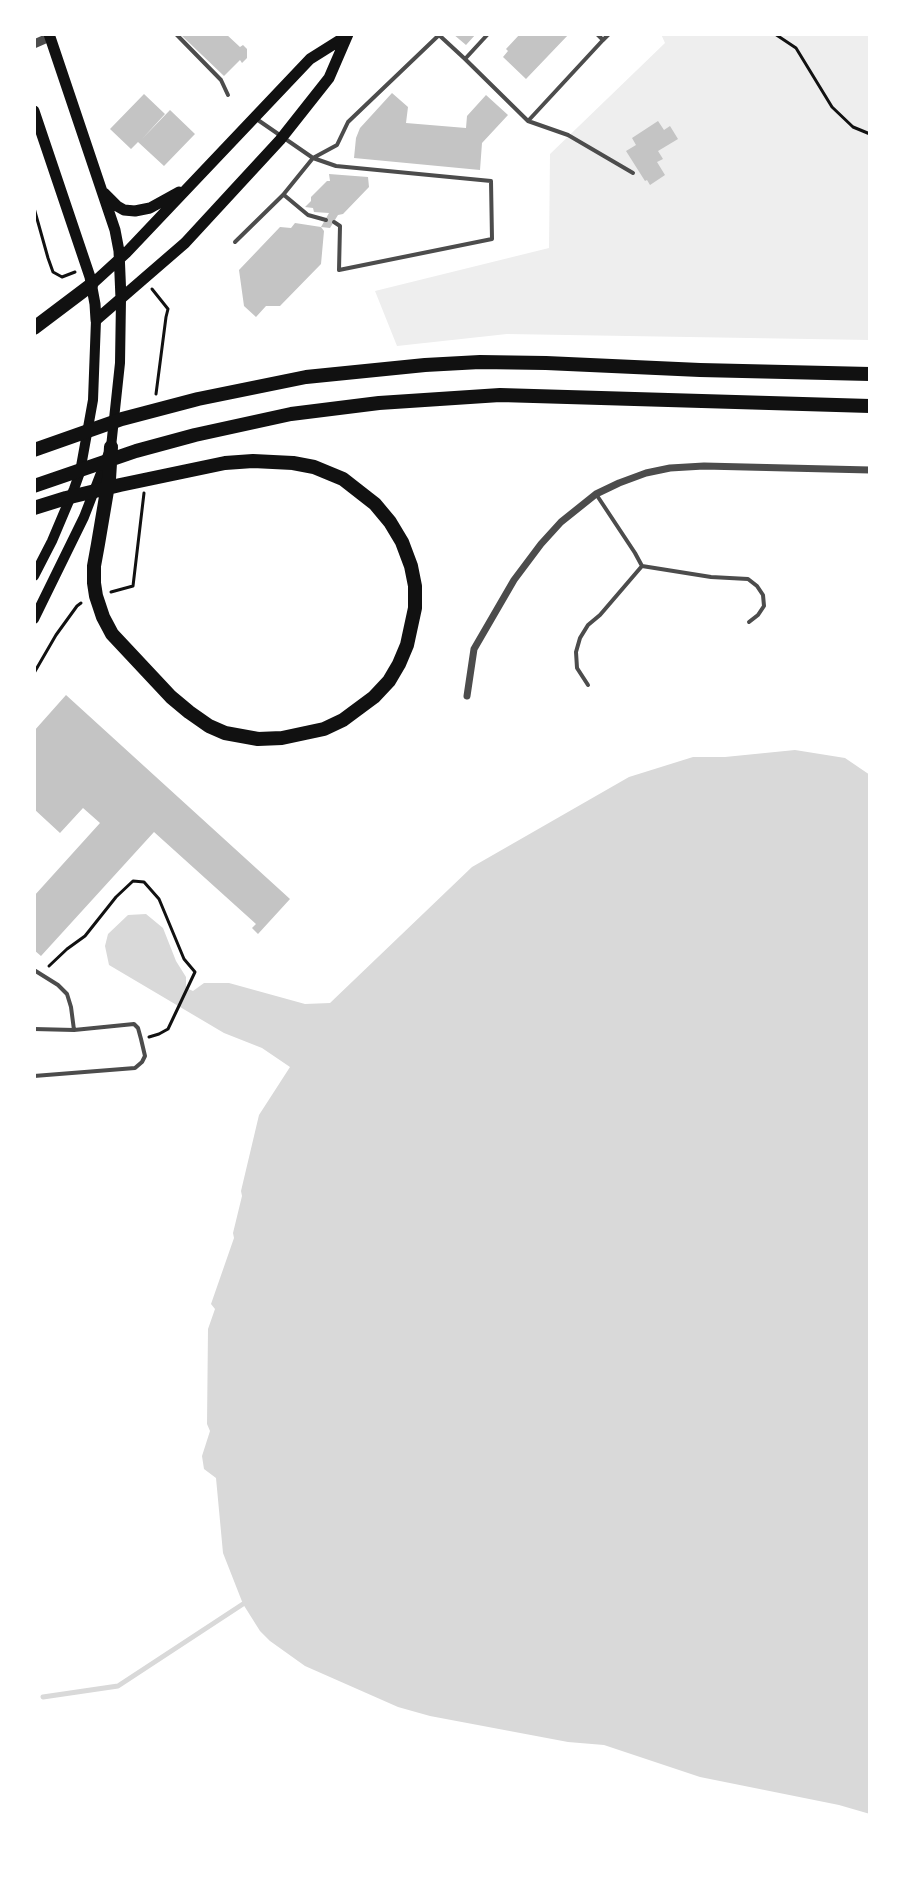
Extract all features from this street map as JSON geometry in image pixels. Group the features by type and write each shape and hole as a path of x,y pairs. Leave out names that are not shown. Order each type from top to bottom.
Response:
{"highway":[{"path":"34,328 91,285"},
{"path":"34,450 122,419 198,399 306,377 425,365 480,362 870,374"},
{"path":"34,486 136,451 195,435 327,409 500,395 870,406"},
{"path":"34,508 66,498 191,469 253,461 329,471 358,488 375,504 402,542 411,566 415,586 412,625 407,645 389,681 374,697 343,720 324,729 282,738 258,739 225,733 209,726 180,705 112,634 103,617 94,583 94,566 109,479 111,447"}],"main road":[{"path":"34,619 84,517 111,447 120,363 121,299 115,230 50,36"},
{"path":"91,285 119,261 310,59 347,36"},
{"path":"96,320 185,243 283,138 329,78 347,36"},
{"path":"34,111 91,285 96,320 93,400 80,472 34,576"},
{"path":"100,189 124,210 142,211 194,183"}],"street":[{"path":"34,44 50,36"},
{"path":"467,696 474,649 514,580 561,522 596,494 646,473 670,468 870,470"}],"lane":[{"path":"176,34 221,80 228,95"},
{"path":"235,242 283,195 313,158 337,145 348,122 439,34 528,121 568,135 633,173"},
{"path":"465,59 488,34"},
{"path":"597,34 603,40"},
{"path":"528,121 609,34"},
{"path":"255,118 313,158 336,166 491,181 492,239 339,270 340,226 334,222"},
{"path":"283,195 308,215 326,220"},
{"path":"596,494 642,566"},
{"path":"642,566 711,577 748,579 763,595 764,606 749,622"},
{"path":"588,685 577,668 576,652 580,638 588,625 642,566"},
{"path":"34,970 67,994 74,1030"},
{"path":"34,1029 74,1030 134,1024 138,1028 145,1056 135,1068 34,1076"}],"path":[{"path":"775,34 796,48 832,107 853,127 870,134"},
{"path":"146,276 168,309 156,396"},
{"path":"106,593 133,586 144,491"},
{"path":"34,673 77,606 86,599"},
{"path":"41,974 85,936 133,881 144,882 159,899 184,959 195,972 168,1029 141,1039"}],"shaded area":[{"path":"661,34 870,34 870,340 507,334 397,346 375,291 549,248 550,154 665,43"},
{"path":"795,750 845,758 870,775 870,1814 700,1777 604,1745 568,1742 398,1707 305,1666 260,1631 243,1604 223,1553 216,1478 204,1469 202,1456 210,1431 207,1424 208,1329 215,1309 211,1304 234,1238 241,1191 259,1115 290,1067 262,1048 224,1033 109,965 105,946 108,934 128,915 146,914 163,928 186,977 186,988 193,991 204,983 229,983 305,1004 330,1003 472,867 629,777 693,757"}],"building":[{"path":"180,34 226,34 240,47 243,45 247,49 247,58 242,63 240,60 224,76"},
{"path":"453,34 476,34 466,45"},
{"path":"520,34 569,34 526,79 503,57"},
{"path":"392,93 408,107 406,123 466,128 467,116 486,95 508,115 482,143 480,170 354,158 360,128"},
{"path":"144,94 165,114 142,139 170,110 195,134 164,166 138,142 131,149 110,129"},
{"path":"658,121 664,130 670,126 678,139 658,151 663,159 657,162 665,175 650,185 626,151 636,145 632,138"},
{"path":"329,174 368,177 369,187 343,214 338,215 330,228 321,227 329,213 314,212 313,208 305,207 311,197 330,181"},
{"path":"295,223 321,227 324,231 321,264 280,306 266,306 256,317 244,306 239,270 280,227 291,228"},
{"path":"66,695 290,899 258,934 252,928 256,924 154,832 41,956 34,950 34,896 100,823 83,808 60,833 34,809 34,731"}],"waterway":[{"path":"43,1697 118,1686 243,1604"}]}
